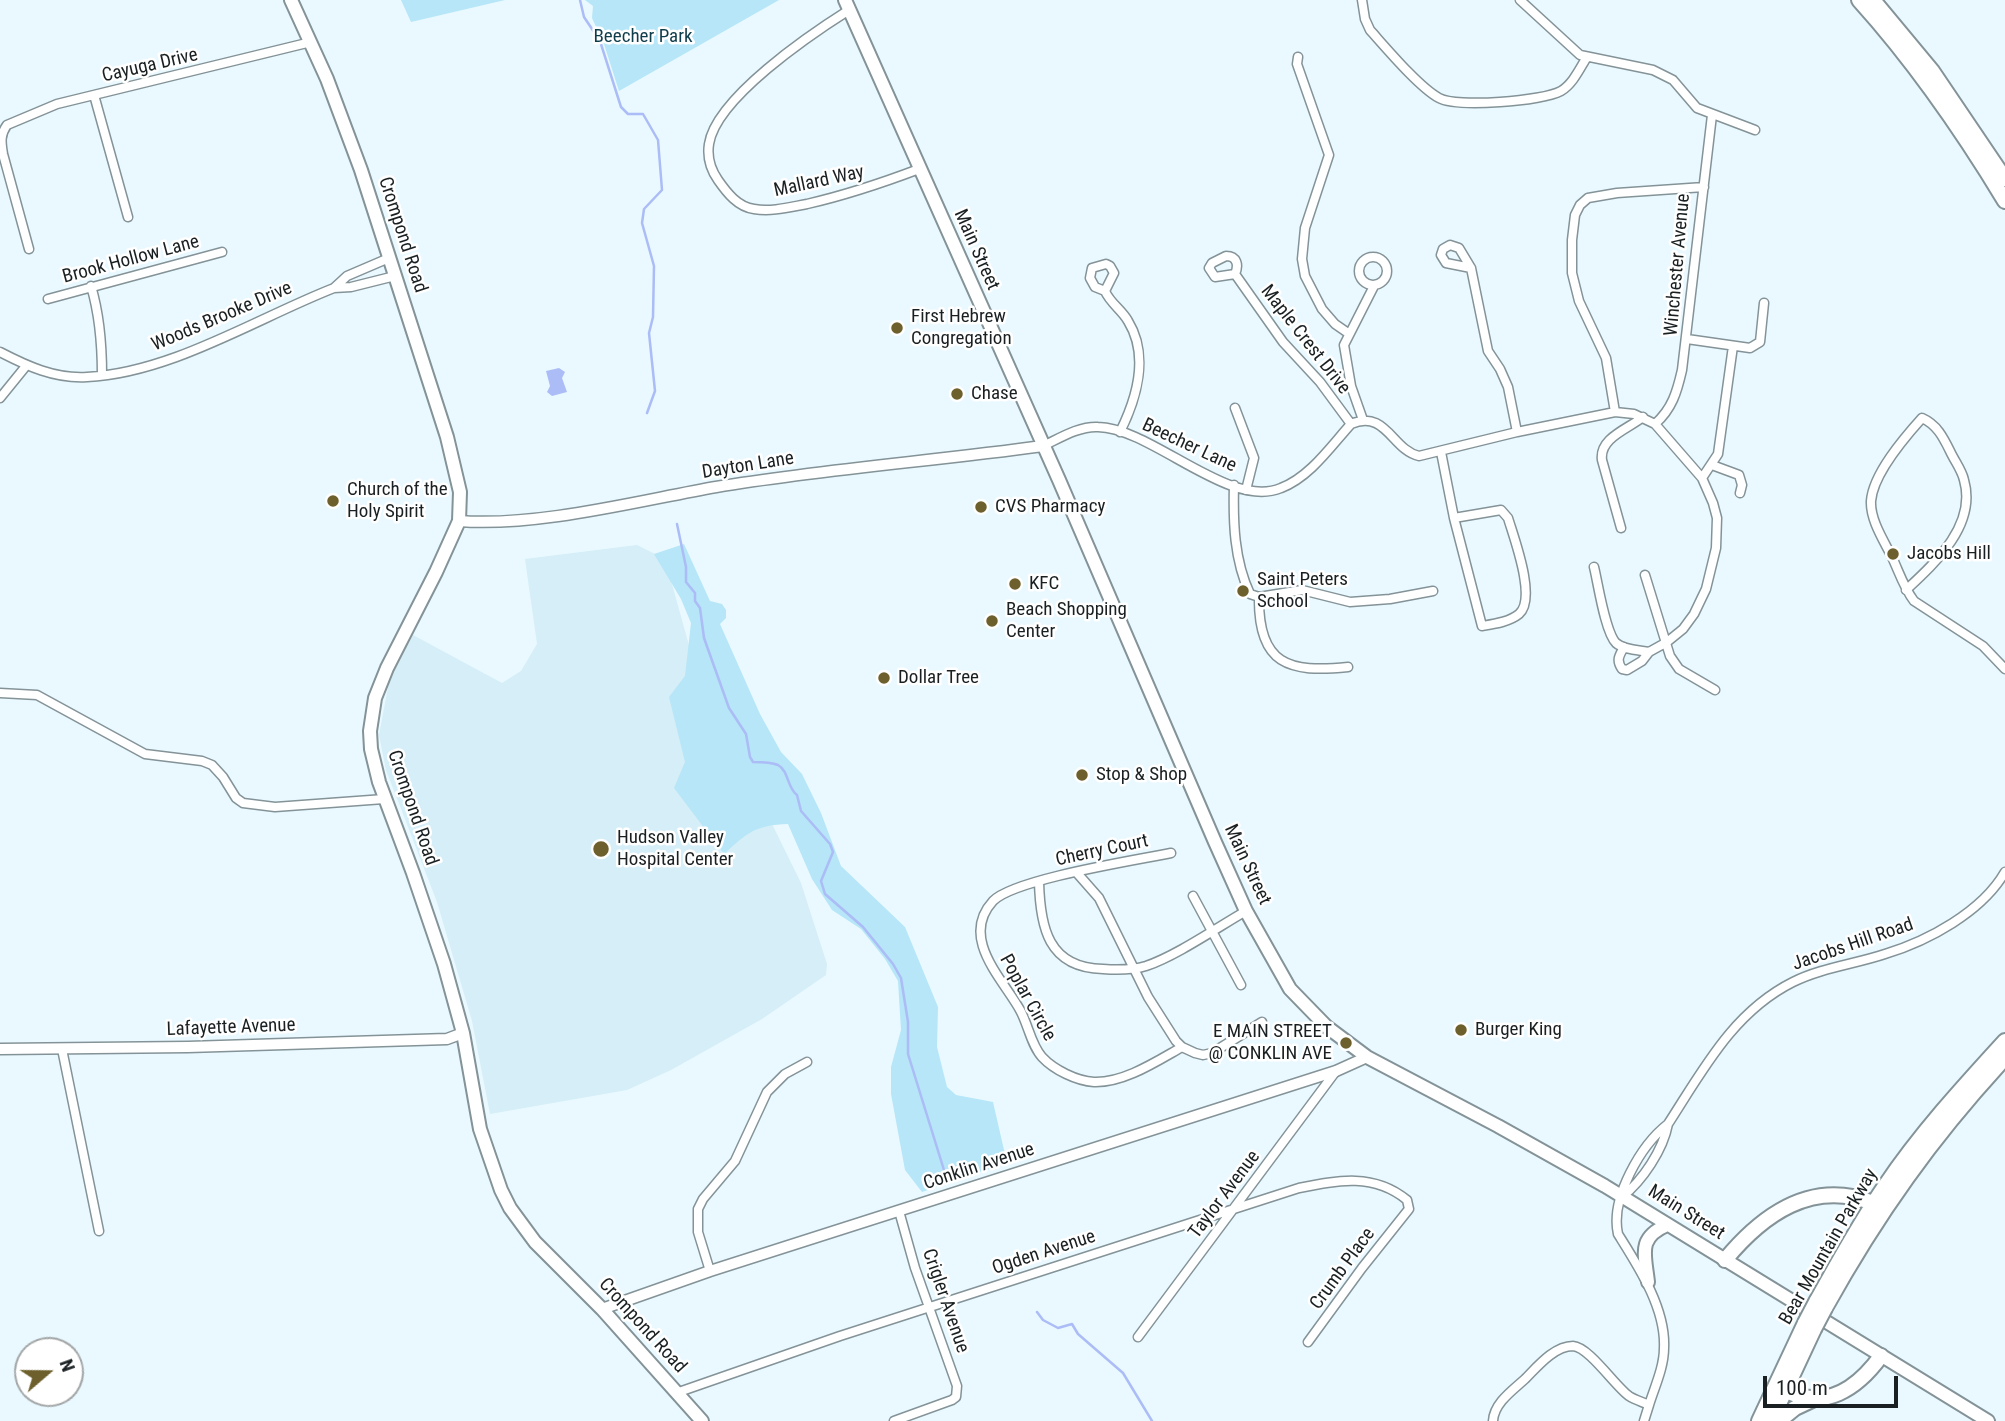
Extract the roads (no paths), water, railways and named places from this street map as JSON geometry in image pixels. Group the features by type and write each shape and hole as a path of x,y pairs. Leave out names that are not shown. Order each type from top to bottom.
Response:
{"highway":[{"path":"1859,0 1898,45 1942,104 2005,201"},
{"path":"1873,0 1932,71 2005,179"},
{"name":"Bear Mountain Parkway","path":"1759,1421 1873,1203 1926,1131 2005,1041"},
{"name":"Bear Mountain Parkway","path":"1820,1305 1905,1177 1953,1115 2005,1058"},
{"path":"1725,1260 1758,1225 1777,1211 1794,1204 1814,1197 1836,1194 1853,1195 1873,1203"},
{"name":"Bear Mountain Parkway","path":"1771,1421 1810,1326"},
{"path":"1779,1421 1795,1408 1838,1394 1853,1386 1866,1376 1881,1356"},
{"path":"1785,1390 1798,1397 1817,1399"}],"main road":[{"name":"Crompond Road","path":"291,0 346,128 455,464 460,492 458,521 436,572 387,668 371,714 371,749 384,799 425,906 463,1033 480,1129 501,1190 516,1217 535,1242 602,1309 702,1421"},
{"name":"Main Street","path":"847,5 1246,911 1290,989 1326,1027 1367,1057 1499,1126 1622,1197 1988,1421"},
{"path":"1648,1282 1645,1243 1652,1233 1667,1225"}],"street":[{"path":"1362,0 1364,19 1370,30 1433,94 1448,102 1461,104 1508,101 1549,95 1562,90 1587,57"},
{"path":"1520,0 1580,55 1653,70 1672,80 1697,108 1755,130"},
{"name":"Mallard Way","path":"847,5 762,72 722,116 709,142 711,167 717,179 740,204 752,209 766,210 786,208 867,189 919,169"},
{"name":"Cayuga Drive","path":"29,249 1,139 2,131 14,121 47,108 94,95 310,42"},
{"path":"1298,57 1297,64 1329,155 1329,162 1305,228 1301,259 1305,276 1322,309 1335,324 1348,333"},
{"path":"94,95 128,217"},
{"path":"1704,187 1712,115"},
{"name":"Winchester Avenue","path":"1615,412 1606,358 1587,319 1572,274 1572,240 1576,215 1580,205 1588,198 1617,193 1704,187 1687,339 1677,393 1664,416 1655,424"},
{"name":"Brook Hollow Lane","path":"48,299 222,252"},
{"name":"Woods Brooke Drive","path":"0,352 26,366 67,376 102,375 159,362 198,348 334,288 347,276 390,258"},
{"path":"1471,268 1488,351 1500,369 1507,387 1517,432"},
{"name":"Maple Crest Drive","path":"1235,274 1283,342 1320,382 1351,424"},
{"name":"Woods Brooke Drive","path":"334,288 351,287 395,276"},
{"path":"91,286 102,334 102,375"},
{"path":"1374,286 1344,345 1351,386 1363,420 1384,427 1409,454 1419,456 1441,452 1517,432 1615,412 1643,417 1655,424 1702,478 1713,503 1718,532 1706,589 1683,629 1627,670 1622,669 1617,660 1624,647"},
{"path":"1105,291 1127,318 1140,349 1136,387 1120,432"},
{"path":"1687,339 1750,348 1760,342 1764,303"},
{"path":"1702,478 1718,454 1733,346"},
{"path":"0,398 26,366"},
{"path":"1235,408 1254,458 1246,490"},
{"path":"1621,528 1601,451 1606,442 1643,417"},
{"path":"1906,590 1931,566 1958,532 1966,510 1964,479 1936,427 1922,418 1883,469 1875,485 1871,503 1876,522 1906,590 1914,601 1983,646 2005,669"},
{"name":"Beecher Lane","path":"1043,446 1079,429 1102,426 1135,437 1216,478 1246,490 1268,493 1297,480 1351,424 1363,420"},
{"name":"Dayton Lane","path":"458,521 490,522 561,514 763,480 1043,446"},
{"path":"1441,452 1454,518 1482,626 1517,616 1524,608 1527,592 1508,518 1501,510 1454,518"},
{"path":"1712,465 1739,475 1742,485 1740,494"},
{"path":"1234,485 1233,522 1239,565 1250,594 1259,597 1302,590 1350,602 1390,599 1433,591"},
{"path":"1594,567 1604,612 1615,642 1624,647 1649,652"},
{"path":"1645,575 1670,656 1679,669 1715,690"},
{"path":"1259,597 1265,639 1271,651 1284,663 1290,667 1307,669 1348,667"},
{"path":"0,693 37,695 145,754 202,761 212,765 236,798 243,803 275,807 384,799"},
{"name":"Cherry Court","path":"1039,881 1171,853"},
{"name":"Jacobs Hill Road","path":"1644,1421 1663,1362 1665,1345 1648,1282 1618,1234 1617,1214 1625,1180 1656,1133 1668,1124 1726,1036 1745,1015 1804,978 1886,954 1916,942 1967,914 1985,900 2005,872"},
{"path":"1077,873 1099,898 1156,1011 1182,1047 1203,1055 1212,1053 1262,1022"},
{"path":"1039,881 1045,931 1063,957 1087,968 1135,968 1160,960 1246,911"},
{"name":"Poplar Circle","path":"1039,881 1007,891 993,901 982,924 982,938 990,965 1018,1006 1041,1056 1052,1066 1095,1082 1127,1074 1182,1047"},
{"path":"1193,896 1241,985"},
{"name":"Lafayette Avenue","path":"0,1049 447,1039 463,1033"},
{"path":"62,1049 99,1231"},
{"name":"Conklin Avenue","path":"602,1309 1336,1071 1367,1057"},
{"path":"710,1272 698,1232 698,1209 702,1199 735,1161 767,1092 785,1074 807,1062"},
{"name":"Taylor Avenue","path":"1138,1337 1336,1071"},
{"name":"Ogden Avenue","path":"676,1393 930,1307 1299,1188 1353,1179 1370,1181 1399,1194 1409,1204 1405,1214"},
{"name":"Crigler Avenue","path":"894,1421 952,1400 956,1397 957,1386 899,1211"},
{"name":"Crumb Place","path":"1308,1342 1405,1214"},
{"path":"1493,1421 1493,1414 1502,1401 1534,1369 1556,1351 1571,1346 1578,1347 1587,1354 1629,1395 1649,1405"}],"water":[{"path":"559,368 565,372 562,378 567,392 552,396 547,392 550,386 546,371"}],"waterway":[{"path":"580,0 584,17 600,41 621,107 628,114 643,114 658,140 662,190 644,209 642,223 654,266 653,317 649,333 655,391 647,413"},
{"path":"677,524 686,567 686,582 695,593 704,638 729,708 746,734 750,757 753,762 766,762 782,768 797,795 801,811 830,844 833,852 821,881 825,894 863,927 901,978 908,1022 908,1054 948,1183"},
{"path":"1037,1312 1043,1320 1058,1328 1072,1324 1078,1334 1123,1373 1152,1421"}],"place":[{"name":"First Hebrew Congregation","path":"897,328"},
{"name":"Chase","path":"957,394"},
{"name":"Church of the Holy Spirit","path":"333,501"},
{"name":"CVS Pharmacy","path":"981,507"},
{"name":"Jacobs Hill","path":"1893,554"},
{"name":"KFC","path":"1015,584"},
{"name":"Saint Peters School","path":"1243,591"},
{"name":"Beach Shopping Center","path":"992,621"},
{"name":"Dollar Tree","path":"884,678"},
{"name":"Stop & Shop","path":"1082,775"},
{"name":"Hudson Valley Hospital Center","path":"601,849"},
{"name":"Burger King","path":"1461,1030"},
{"name":"E MAIN STREET @ CONKLIN AVE","path":"1346,1043"}],"park label":[{"name":"Beecher Park","path":"643,37"}]}
